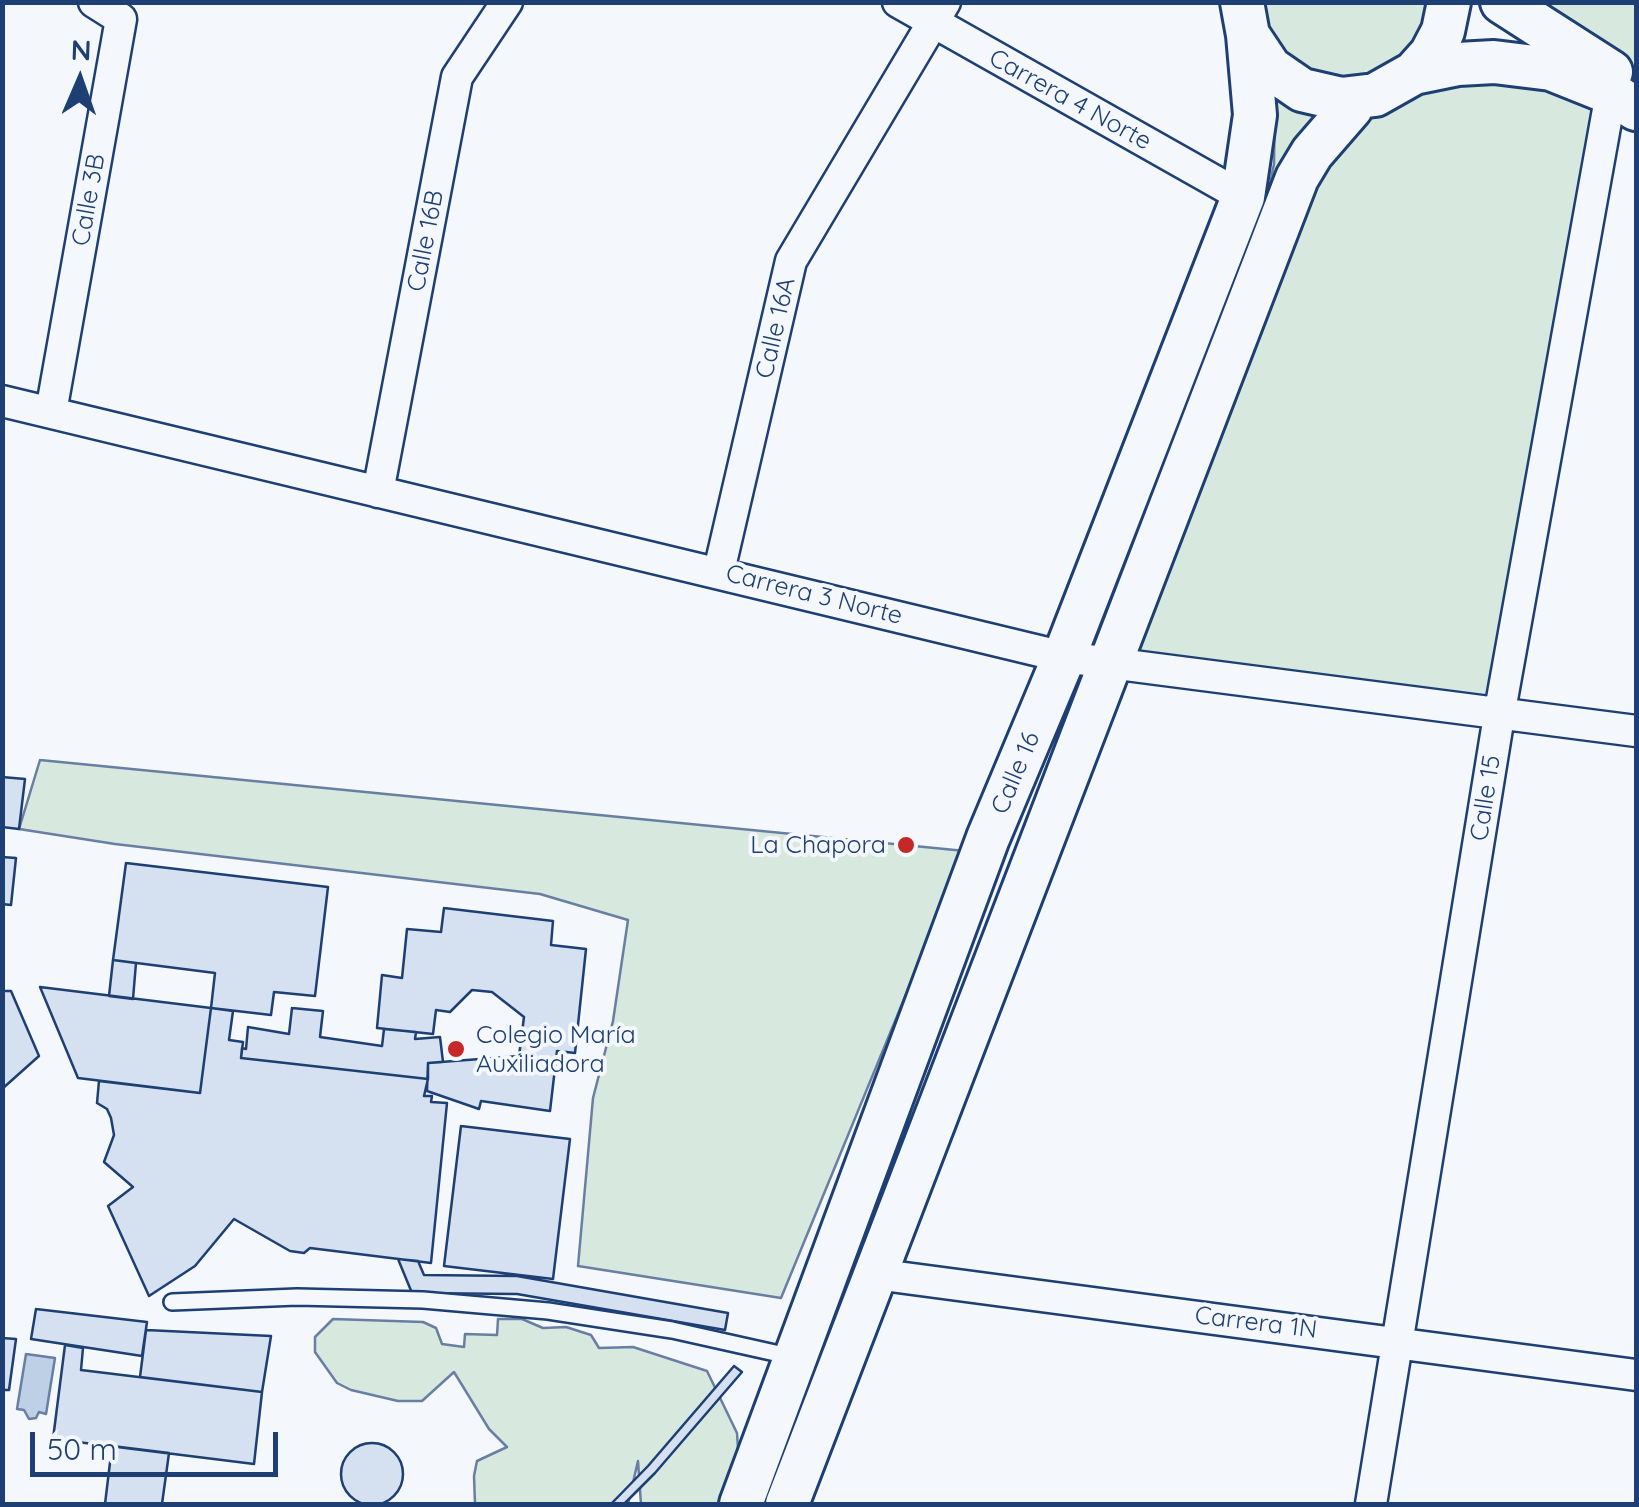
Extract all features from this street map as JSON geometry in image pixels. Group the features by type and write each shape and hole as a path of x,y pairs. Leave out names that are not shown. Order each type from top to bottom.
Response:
{"main road":[{"path":"1245,19 1270,68 1285,80 1321,96 1356,103 1390,90 1414,74 1443,32 1448,2"},
{"path":"1502,2 1628,97"},
{"name":"Calle 16","path":"741,1504 988,838 1064,657 1243,197 1255,115 1245,19"},
{"path":"1414,74 1458,64 1494,62 1551,69 1628,97"},
{"name":"Calle 16","path":"787,1504 1297,178 1312,154 1356,103"}],"street":[{"name":"Calle 3B","path":"51,412 122,19 94,2"},
{"name":"Calle 16B","path":"378,492 457,77 506,2"},
{"name":"Carrera 4 Norte","path":"898,2 939,12 1243,197"},
{"name":"Calle 16A","path":"720,572 791,261 939,12"},
{"name":"Calle 15","path":"1371,1504 1499,716 1628,97"},
{"name":"Carrera 3 Norte","path":"2,401 1064,657 1636,731"},
{"name":"Carrera 1N","path":"875,1274 1636,1374"}],"lane":[{"path":"172,1302 423,1300 672,1330 795,1357"}],"shaded area":[{"path":"1242,3 1449,3 1431,54 1611,93 1499,716 1109,664 1312,153 1321,97"},
{"path":"1532,3 1636,3 1636,85 1632,82"},
{"path":"1275,92 1329,111 1100,640 1094,637 1265,209 1274,164"},
{"path":"40,760 965,851 781,1298 578,1266 593,1098 613,1021 628,920 540,894 19,829"},
{"path":"333,1319 423,1322 436,1328 442,1344 464,1347 465,1334 497,1335 498,1319 522,1319 543,1328 566,1327 591,1335 599,1348 633,1347 707,1371 737,1433 740,1480 717,1504 641,1504 638,1461 628,1504 475,1504 477,1461 507,1447 489,1429 454,1372 422,1401 398,1401 351,1390 337,1383 315,1352 315,1337"}],"water":[{"path":"26,1354 55,1358 46,1414 39,1412 36,1418 29,1419 24,1410 17,1409"}],"building":[{"path":"2,777 25,779 19,829 2,827"},
{"path":"2,857 16,858 11,905 2,904"},
{"path":"126,863 328,887 315,996 274,992 271,1015 211,1008 215,973 113,960"},
{"path":"444,908 553,921 551,945 586,949 575,1053 557,1051 550,1111 481,1101 479,1109 427,1091 428,1063 519,1056 524,1017 492,992 472,990 450,1012 436,1010 433,1034 377,1028 382,975 402,978 407,929 441,932"},
{"path":"113,960 136,963 133,999 109,996"},
{"path":"40,987 211,1008 200,1093 78,1078"},
{"path":"2,991 11,991 39,1056 2,1089"},
{"path":"211,1008 233,1011 229,1040 243,1042 241,1058 428,1079 424,1096 432,1096 431,1102 447,1103 431,1263 310,1248 304,1253 290,1251 234,1219 195,1266 149,1296 108,1206 133,1187 104,1162 114,1135 107,1109 97,1103 99,1081 200,1093"},
{"path":"292,1008 323,1011 320,1037 382,1046 384,1029 416,1032 415,1039 440,1037 443,1062 428,1063 428,1079 241,1058 248,1027 289,1034"},
{"path":"461,1126 570,1139 553,1279 444,1266"},
{"path":"398,1259 418,1261 424,1275 517,1276 728,1313 725,1330 517,1294 412,1293"},
{"path":"36,1309 147,1322 142,1356 31,1339"},
{"path":"146,1330 271,1336 262,1392 140,1377"},
{"path":"2,1338 16,1339 9,1390 2,1390"},
{"path":"65,1345 83,1348 81,1370 262,1392 254,1464 53,1439"},
{"path":"734,1366 742,1372 655,1473 624,1504 611,1504 648,1466"},
{"path":"372,1443 394,1452 403,1474 394,1496 372,1505 350,1496 341,1474 350,1452"},
{"path":"112,1446 169,1453 162,1504 105,1504"}],"place":[{"name":"La Chapora","path":"906,845"},
{"name":"Colegio María Auxiliadora","path":"456,1049"}]}
